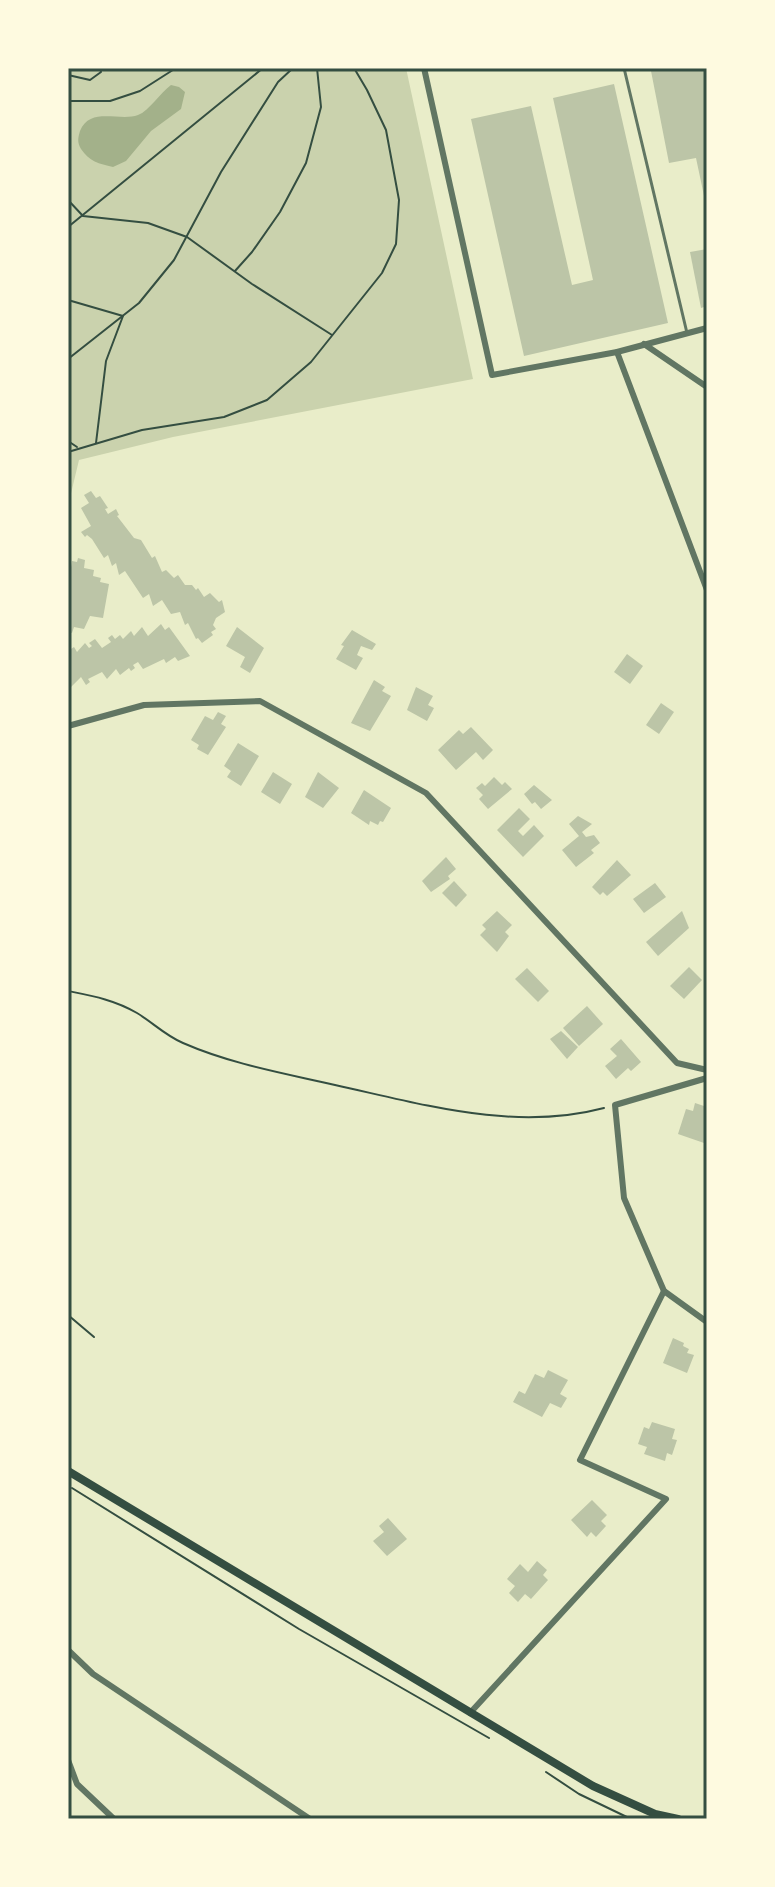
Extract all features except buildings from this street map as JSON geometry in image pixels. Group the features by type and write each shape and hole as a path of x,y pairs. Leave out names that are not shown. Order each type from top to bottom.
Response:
{"main road":[{"path":"68,1471 593,1786 655,1814 678,1819"}],"street":[{"path":"424,68 492,375 617,352 707,328"},
{"path":"644,343 707,387"},
{"path":"617,352 707,590"},
{"path":"68,726 144,705 260,701 426,793 677,1063 707,1070"},
{"path":"707,1078 615,1105 624,1198 664,1291 707,1322"},
{"path":"470,1713 666,1499 580,1460 664,1291"},
{"path":"68,1650 93,1674 310,1819"},
{"path":"68,1760 77,1784 114,1819"}],"lane":[{"path":"624,68 687,333"}],"path":[{"path":"68,75 90,80 101,72 100,68"},
{"path":"68,101 110,101 140,91 176,68"},
{"path":"68,227 263,68"},
{"path":"68,359 123,316 174,260 221,172 278,82 293,68"},
{"path":"234,271 252,252 280,212 306,163 321,107 317,68"},
{"path":"68,452 142,430 224,417 267,400 311,362 382,273 396,244 399,200 386,130 354,68"},
{"path":"68,200 83,216 148,223 187,237 333,336"},
{"path":"68,300 123,316"},
{"path":"96,444 106,361 123,316"},
{"path":"68,441 79,449"},
{"path":"68,991 103,997 135,1012 179,1041 229,1061 461,1113 532,1117 585,1113 615,1105"},
{"path":"68,1315 94,1337"},
{"path":"68,1485 299,1629 498,1743"},
{"path":"546,1772 579,1794 631,1819"}],"shaded area":[{"path":"68,68 406,68 473,379 173,437 79,460 68,506"},
{"path":"171,85 185,92 181,109 151,131 126,161 113,167 103,165 81,149 78,140 85,123 98,117 138,115"}]}
